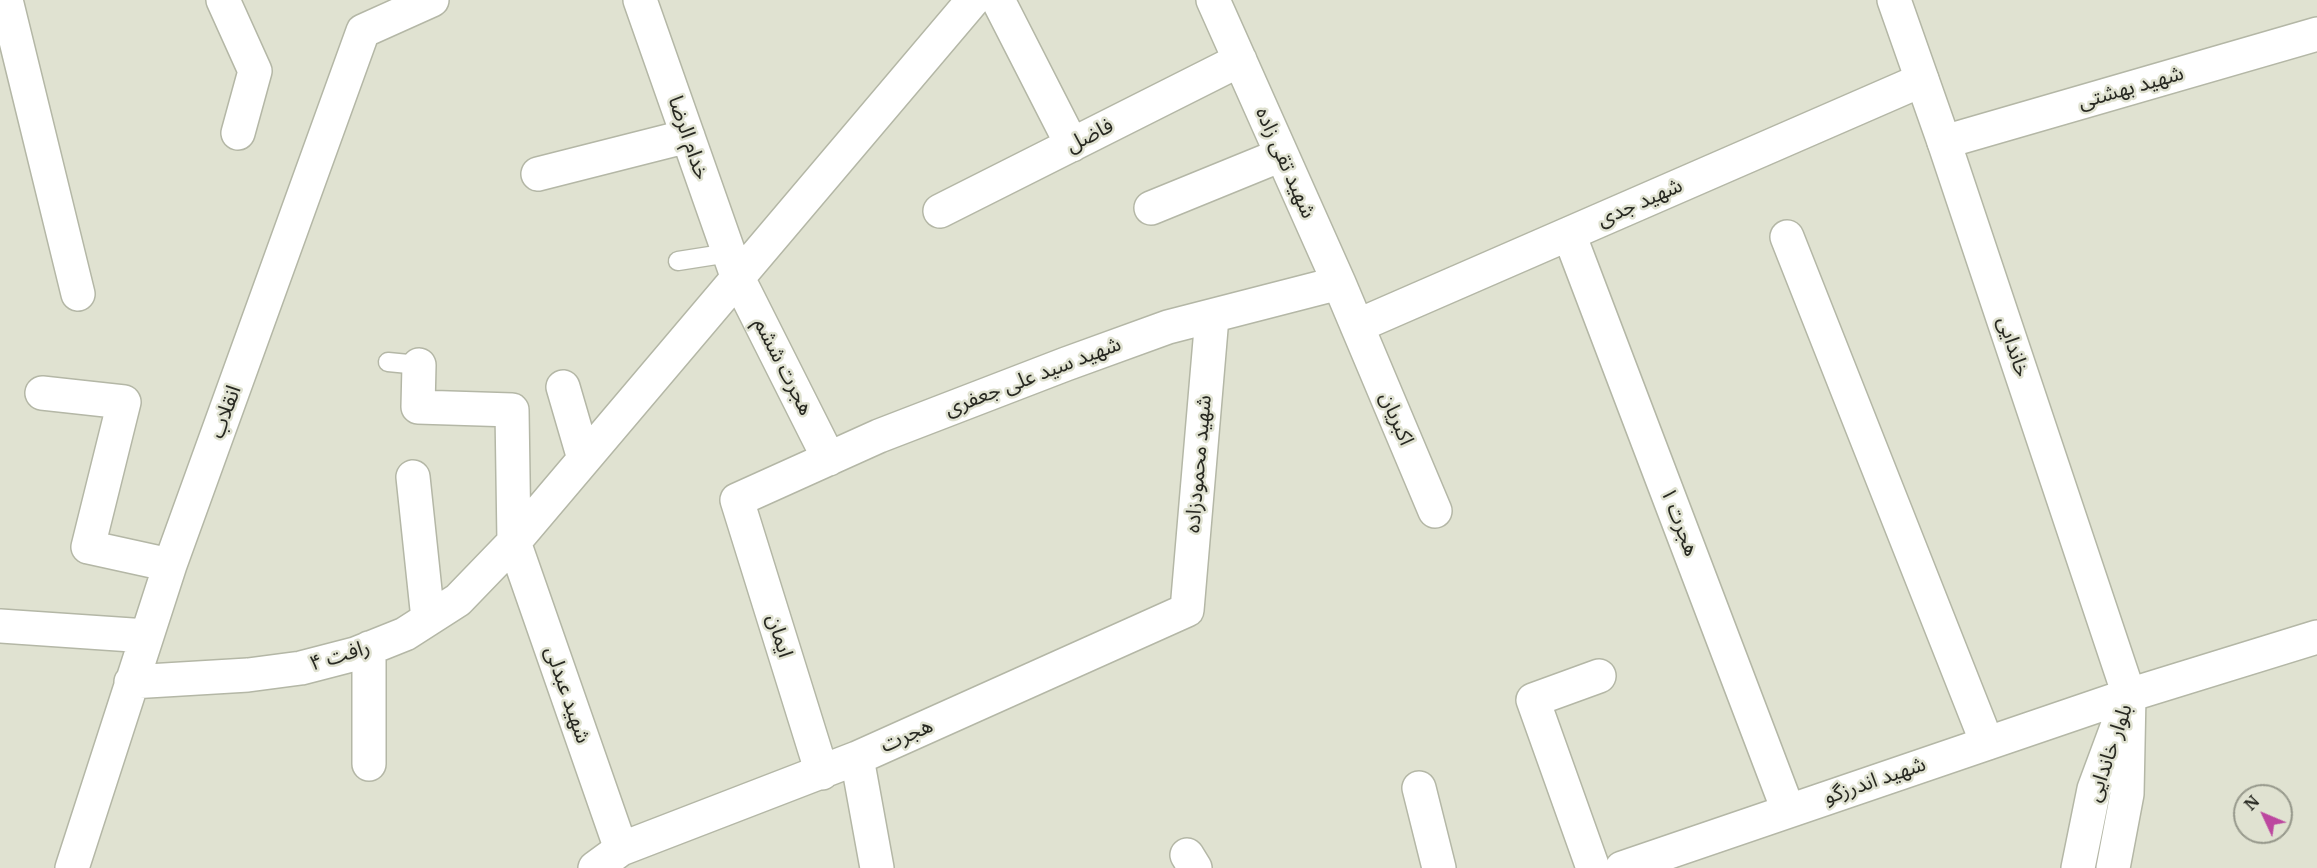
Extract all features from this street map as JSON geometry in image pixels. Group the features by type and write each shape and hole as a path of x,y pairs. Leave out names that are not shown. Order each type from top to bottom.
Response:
{"street":[{"path":"6,0 78,294"},
{"path":"223,0 255,71 238,133"},
{"name":"انقلاب","path":"72,868 170,566 363,31 432,0"},
{"name":"خدام الرضا","path":"640,0 733,264"},
{"name":"رافت ۴","path":"131,682 248,675 301,668 369,648 405,634 458,600 514,542 584,459 733,264 974,0"},
{"path":"998,0 1072,145"},
{"name":"شهید تقی زاده","path":"1213,0 1357,326"},
{"name":"خاندایی","path":"1894,0 1944,142 2129,695"},
{"name":"شهید بهشتی","path":"1944,142 2317,34"},
{"name":"فاضل","path":"940,211 1240,60"},
{"name":"شهید جدی","path":"1357,326 1922,80"},
{"path":"538,174 688,136"},
{"path":"1150,208 1281,155"},
{"name":"هجرت ۱","path":"1569,234 1788,810"},
{"path":"1787,237 1987,743"},
{"name":"هجرت ششم","path":"733,264 829,459"},
{"name":"شهید سید علی جعفری","path":"737,500 879,436 1168,327 1339,283"},
{"name":"شهید محمودزاده","path":"1187,610 1212,317"},
{"name":"اکبریان","path":"1357,326 1435,511"},
{"name":"شهید عبدلی","path":"404,364 418,407 512,410 514,542 602,863"},
{"path":"563,387 584,459"},
{"path":"42,393 124,402 88,547 170,566"},
{"path":"413,477 428,619"},
{"name":"ایمان","path":"737,500 822,773"},
{"name":"هجرت","path":"602,863 857,758 1187,610"},
{"path":"0,626 147,636"},
{"name":"شهید اندرزگو","path":"1622,868 2129,695 2317,637"},
{"path":"369,648 369,764"},
{"path":"1593,868 1533,700 1599,676"},
{"name":"بلوار خاندایی","path":"2078,868 2094,789 2129,695"},
{"name":"بلوار خاندایی","path":"2113,868 2127,794 2129,695"},
{"path":"857,758 877,868"},
{"path":"1419,788 1439,868"}],"lane":[{"path":"678,261 733,264"}]}
